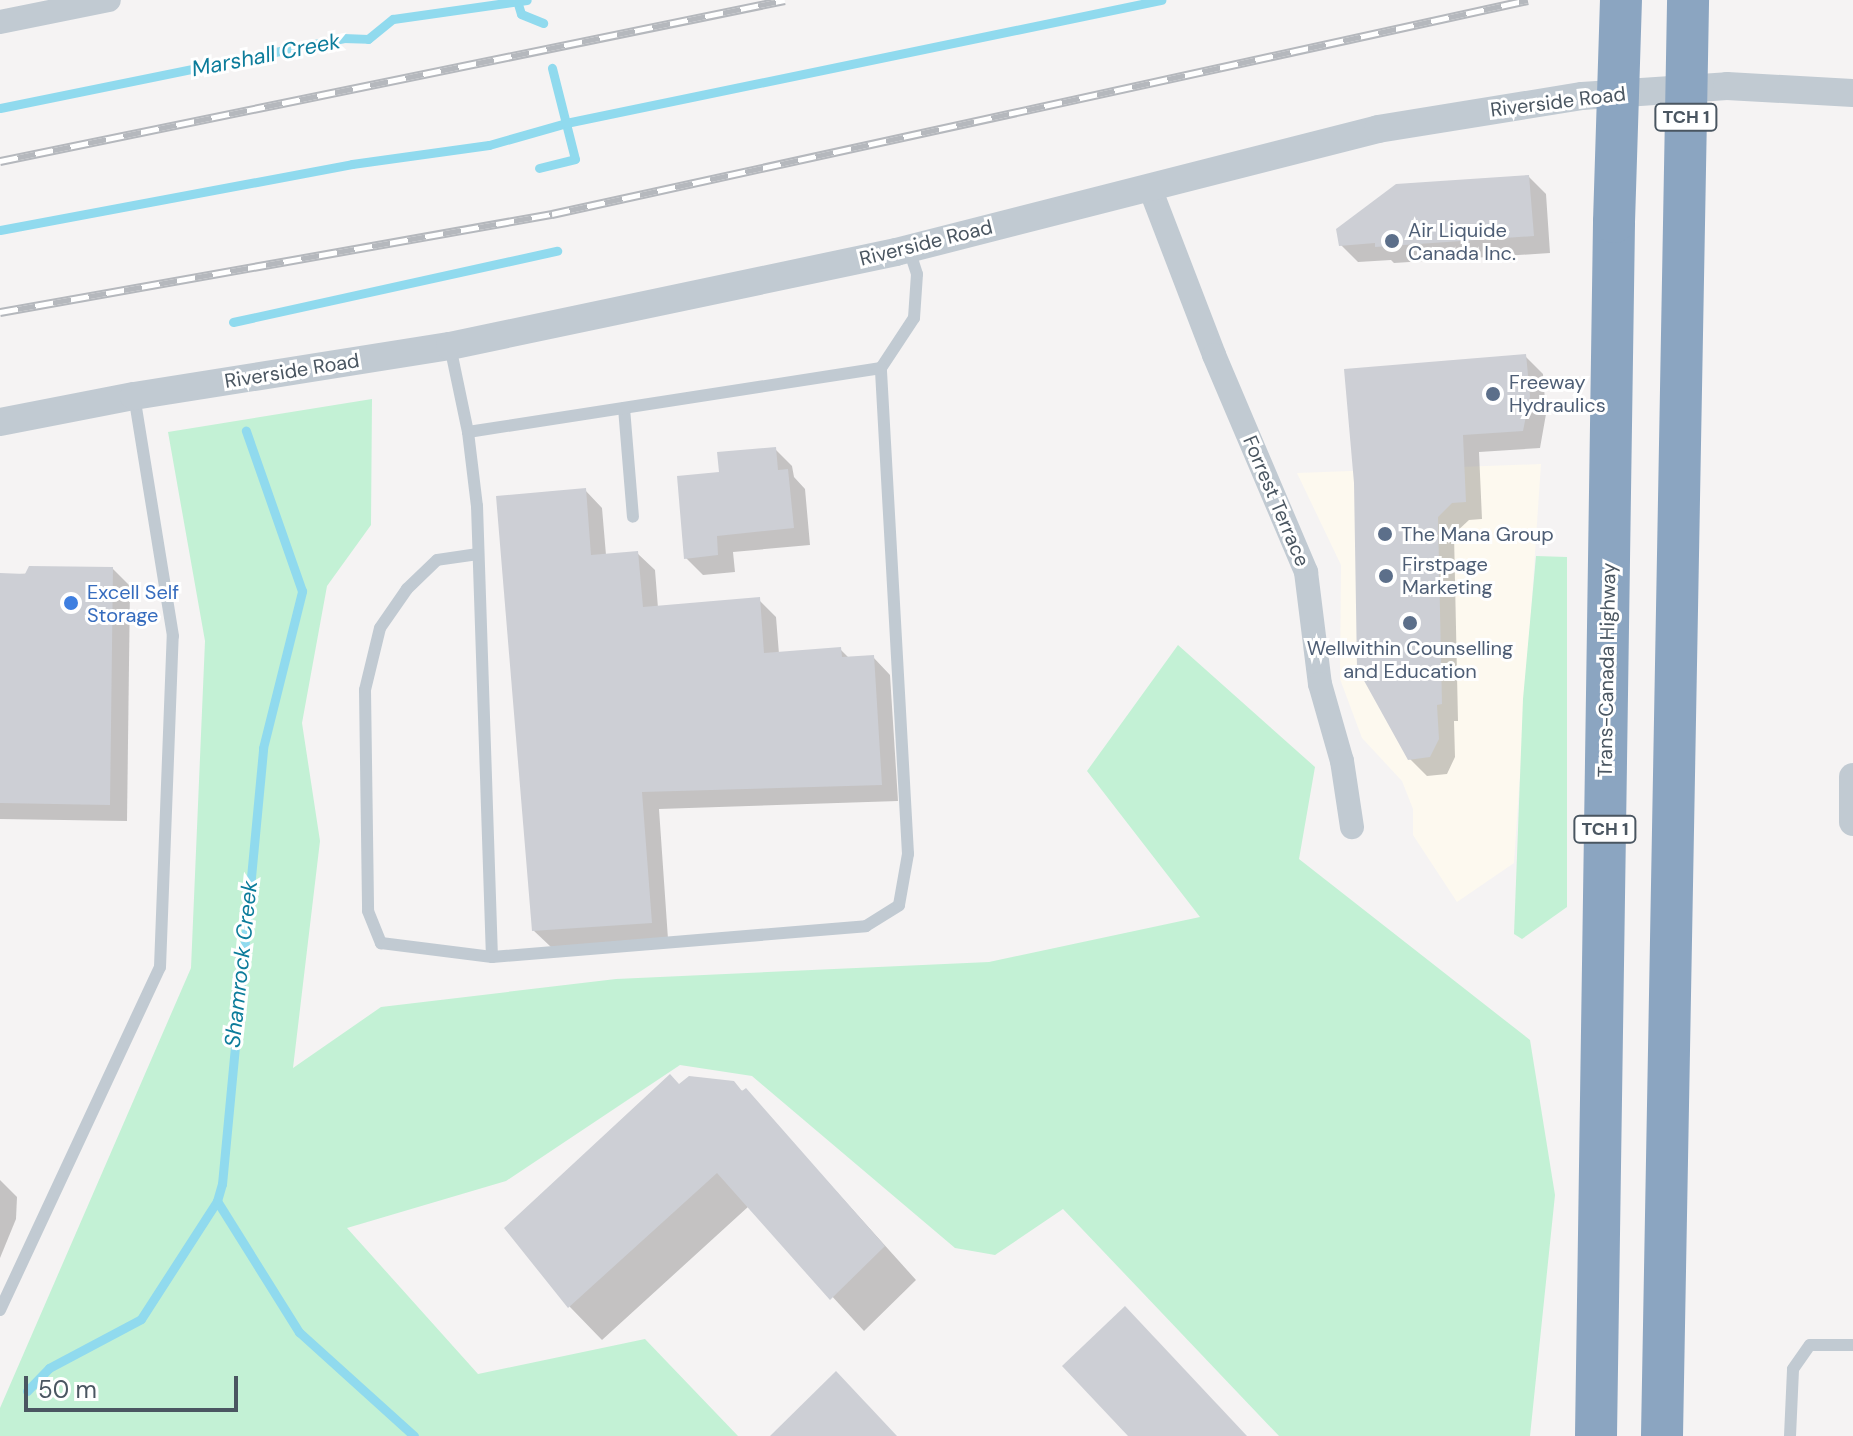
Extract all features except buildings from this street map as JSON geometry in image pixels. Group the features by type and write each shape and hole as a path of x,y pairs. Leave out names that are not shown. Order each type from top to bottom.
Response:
{"highway":[{"name":"Trans-Canada Highway","path":"1596,1436 1614,222 1621,0"},
{"name":"TCH 1","path":"1662,1436 1688,0"}],"street":[{"path":"0,22 109,0"},
{"name":"Riverside Road","path":"0,422 134,396 450,346 909,248 1378,129 1582,96 1727,86 1853,93"},
{"name":"Forrest Terrace","path":"1150,188 1214,355 1306,572 1320,684 1342,761 1352,827"},
{"path":"1853,777 1853,822"}],"lane":[{"path":"478,554 437,560 407,589 380,628 365,690 368,911 381,943 492,957 866,926 899,905 908,854 881,368 914,318 917,274 909,248"},
{"path":"450,346 468,432 478,554 492,957"},
{"path":"468,432 881,368"},
{"path":"0,1310 160,967 173,636 134,396"},
{"path":"624,408 633,517"},
{"path":"1790,1436 1793,1369 1810,1345 1853,1345"}],"shaded area":[{"path":"1541,464 1514,863 1457,902 1413,835 1413,809 1402,781 1362,738 1340,679 1341,565 1297,473"}],"green space":[{"path":"372,399 371,525 327,586 302,723 320,841 293,1068 381,1007 616,979 989,962 1200,917 1087,771 1178,645 1315,767 1299,859 1530,1040 1555,1195 1530,1436 1279,1436 1063,1209 995,1255 955,1248 752,1076 680,1065 506,1181 347,1228 478,1374 645,1339 738,1436 0,1436 0,1408 191,968 205,641 168,432"},
{"path":"1536,556 1567,557 1567,907 1522,939 1514,934 1523,699"}],"waterway":[{"name":"Marshall Creek","path":"0,108 343,38 368,39 393,19 527,0"},
{"path":"0,230 352,164 489,145 566,123 1161,0"},
{"path":"518,4 521,14 543,23"},
{"path":"539,168 575,159 552,68"},
{"path":"233,322 557,251"},
{"name":"Shamrock Creek","path":"27,1391 49,1368 141,1319 217,1201 222,1184 263,748 302,591 246,431"},
{"name":"Shamrock Creek","path":"217,1201 299,1332 414,1436"}],"railway":[{"path":"0,161 785,0"},
{"path":"0,312 552,214 1528,0"}],"place":[{"name":"Air Liquide Canada Inc.","path":"1392,241"},
{"name":"Freeway Hydraulics","path":"1493,394"},
{"name":"The Mana Group","path":"1385,534"},
{"name":"Firstpage Marketing","path":"1386,576"},
{"name":"Excell Self Storage","path":"71,603"},
{"name":"Wellwithin Counselling and Education","path":"1410,623"}]}
